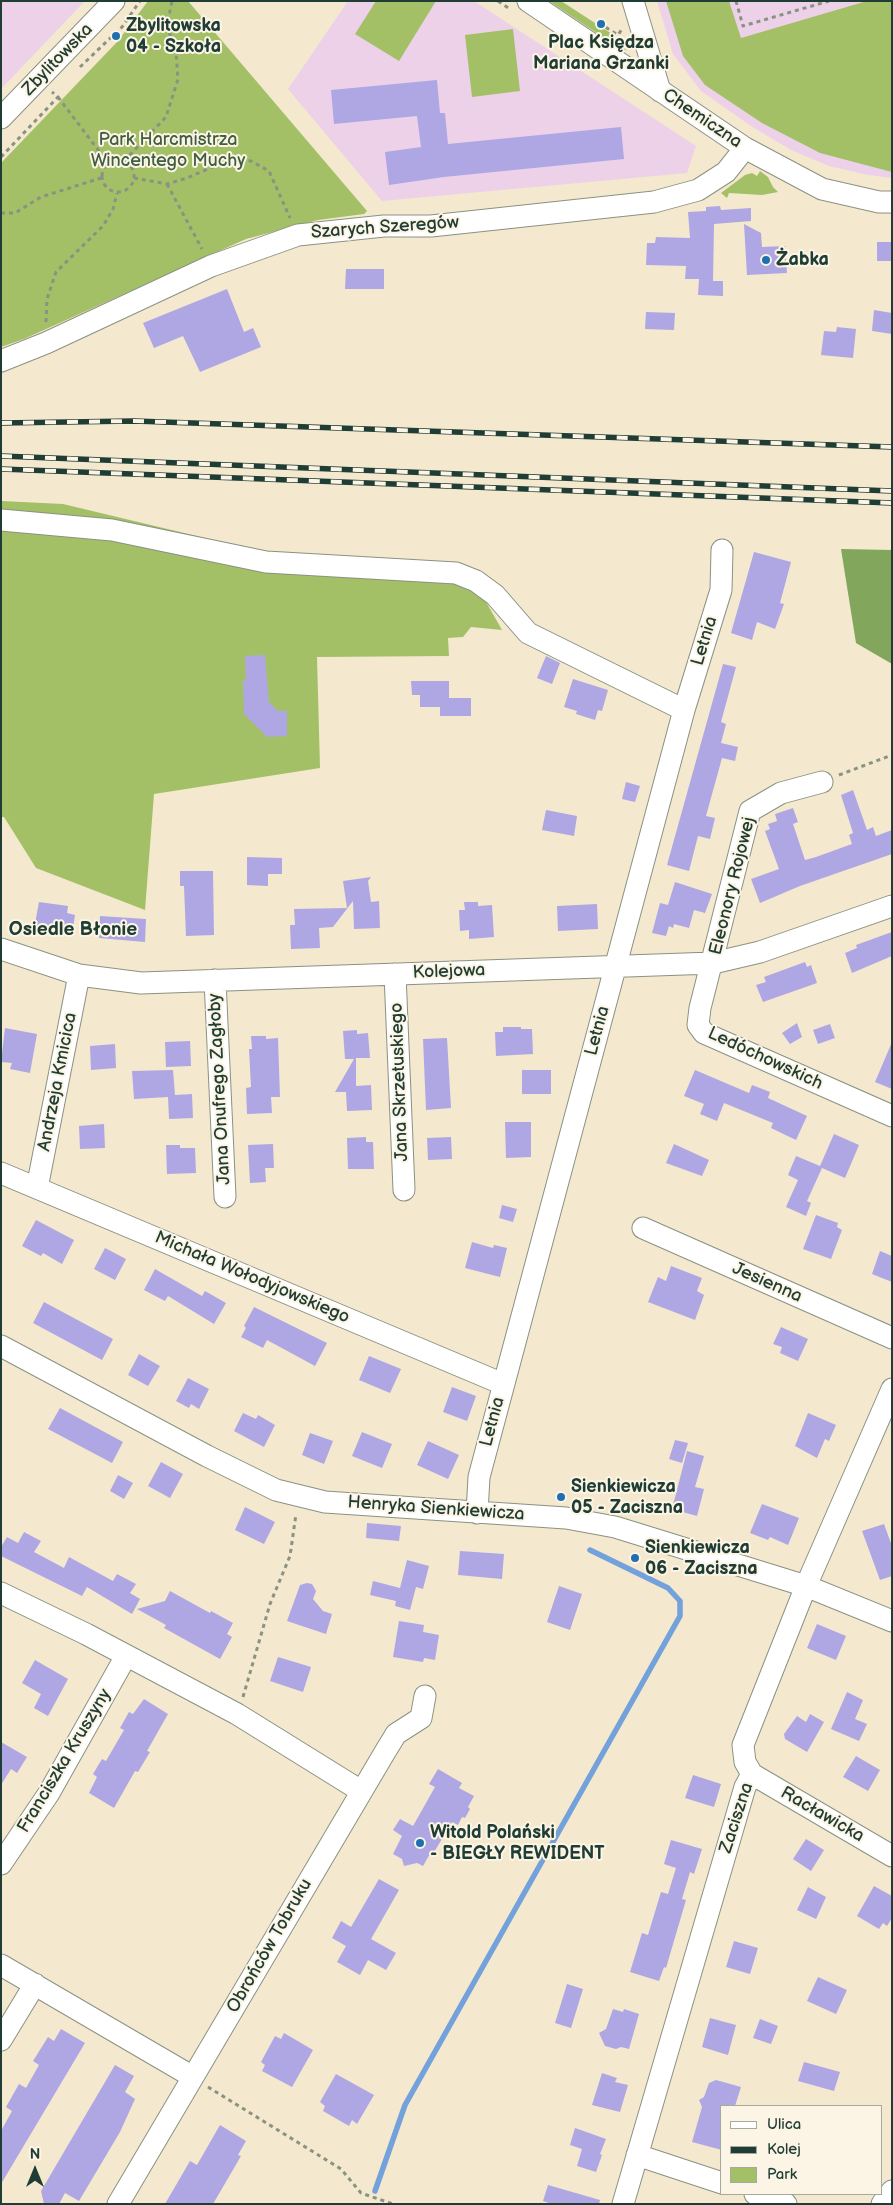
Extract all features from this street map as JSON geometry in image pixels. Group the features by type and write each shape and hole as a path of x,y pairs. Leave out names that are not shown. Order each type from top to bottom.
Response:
{"street":[{"name":"Zbylitowska","path":"1,118 114,1"},
{"name":"Chemiczna","path":"528,1 745,148 822,189 879,202 892,202"},
{"path":"633,1 660,92"},
{"name":"Szarych Szeregów","path":"1,361 46,343 211,266 298,235 384,226 431,226 654,202 698,190 726,172 745,148"},
{"path":"1,520 112,530 266,562 456,573 476,580 494,595 528,634 684,710"},
{"name":"Letnia","path":"477,1513 479,1477 684,710 721,590 722,550"},
{"name":"Eleonory Rojowej","path":"713,963 720,923 743,844 750,811 781,793 822,782"},
{"name":"Kolejowa","path":"1,949 79,975 140,983 713,963 760,952 892,906"},
{"name":"Ledóchowskich","path":"713,963 698,1017 698,1025 704,1033 785,1071 892,1116"},
{"name":"Jana Skrzetuskiego","path":"395,974 404,1190"},
{"name":"Andrzeja Kmicica","path":"37,1188 79,975"},
{"name":"Jana Onufrego Zagłoby","path":"215,980 225,1197"},
{"name":"Michała Wołodyjowskiego","path":"1,1173 504,1384"},
{"name":"Jesienna","path":"643,1228 892,1338"},
{"name":"Henryka Sienkiewicza","path":"1,1346 224,1465 276,1490 326,1502 566,1518 615,1527 806,1586 892,1621"},
{"name":"Zaciszna","path":"623,2204 745,1787 752,1774 745,1762 743,1745 806,1586 892,1389"},
{"path":"868,1443 892,1435"},
{"path":"1,1593 236,1714 361,1790"},
{"name":"Franciszka Kruszyny","path":"1,1864 49,1793 126,1656"},
{"name":"Obrońców Tobruku","path":"118,2204 361,1790 396,1734 421,1718 425,1696"},
{"name":"Racławicka","path":"752,1774 892,1856"},
{"path":"1,1965 192,2077"},
{"path":"1,2040 34,1984"},
{"path":"637,2155 720,2182"},
{"path":"882,2204 892,2191"},
{"path":"759,2195 786,2204"}],"path":[{"path":"124,161 166,117 178,79 176,52 167,26 172,1"},
{"path":"736,1 743,26 829,1"},
{"path":"596,22 618,35 626,22"},
{"path":"51,91 58,97 108,163"},
{"path":"1,157 58,97"},
{"path":"134,178 166,184 187,178 231,159 251,161 269,172 298,235"},
{"path":"119,160 124,161 130,166 134,178 129,188 117,193 106,187 101,178 102,172 108,163 119,160"},
{"path":"1,213 15,213 41,197 101,178"},
{"path":"166,184 211,266"},
{"path":"46,343 47,299 56,272 103,226 113,209 117,193"},
{"path":"822,782 892,755"},
{"path":"236,1714 270,1604 290,1556 298,1496"},
{"path":"192,2077 341,2170 361,2193 392,2204"}],"shaded area":[{"path":"1,1 85,1 1,89"},
{"path":"348,1 474,1 696,146 687,173 382,201 288,89"},
{"path":"657,1 892,1 892,178 868,175 829,166 791,150 751,126 701,91 673,54"}],"green space":[{"name":"Park Harcmistrza Wincentego Muchy","path":"148,1 188,1 367,211 364,214 318,220 246,239 24,339 1,347 1,163 118,41"},
{"path":"376,1 436,1 399,61 355,34"},
{"path":"549,1 561,1 612,34 610,39 627,50 622,50"},
{"path":"666,1 729,1 741,38 867,1 892,1 892,172 820,153 762,123 705,85 683,56"},
{"path":"513,29 520,91 472,97 465,35"},
{"path":"760,171 768,177 778,192 762,195 729,193 727,198 721,193 745,175 752,173 757,176"},
{"path":"1,501 63,504 343,571 466,581 485,600 502,630 471,627 463,637 448,638 449,656 317,657 320,768 154,794 145,910 36,868 4,817 1,817"},
{"path":"841,549 892,550 892,664 856,643"}],"building":[{"path":"437,80 440,113 445,113 448,144 621,127 624,159 444,177 389,185 385,152 421,147 417,116 334,124 331,90"},
{"path":"720,206 721,210 751,208 751,221 714,224 713,281 723,281 723,296 698,295 699,279 685,279 686,266 646,265 647,243 655,243 656,237 690,238 688,212 706,211 706,207"},
{"name":"Żabka","path":"744,224 761,233 762,247 785,246 787,273 747,275"},
{"path":"877,242 892,242 892,261 877,261"},
{"path":"346,269 384,269 384,289 345,289"},
{"path":"227,289 244,332 253,328 261,347 200,372 183,336 154,348 143,323"},
{"path":"874,310 892,313 892,334 872,331"},
{"path":"646,312 675,313 674,330 645,329"},
{"path":"837,327 856,329 853,358 821,355 824,331 836,332"},
{"path":"754,552 791,562 780,603 784,604 775,629 757,622 752,640 731,633"},
{"path":"265,655 269,702 278,711 287,711 287,736 267,737 244,714 243,680 246,680 245,656"},
{"path":"546,656 560,663 552,684 537,678"},
{"path":"723,664 736,667 721,722 726,724 721,743 738,747 735,761 722,758 706,816 715,818 710,839 698,836 689,871 667,865"},
{"path":"573,679 608,690 602,711 598,710 595,720 576,714 577,711 564,707"},
{"path":"411,681 449,681 449,698 471,698 471,716 440,716 440,707 420,707 420,695 412,695"},
{"path":"626,782 640,786 635,802 622,799"},
{"path":"853,790 867,830 873,827 876,836 892,830 892,854 800,886 760,903 751,879 779,869 765,831 770,829 768,824 777,821 775,814 793,808 798,822 793,824 805,860 816,857 852,844 849,835 853,833 841,795"},
{"path":"546,810 577,816 574,836 542,830"},
{"path":"247,857 282,858 282,874 268,874 268,886 247,885"},
{"path":"180,871 213,871 214,935 186,936 184,886 180,886"},
{"path":"371,877 368,881 371,902 379,901 380,928 354,929 353,901 333,927 319,928 320,948 291,949 290,925 295,925 294,909 347,908 343,881"},
{"path":"675,882 712,894 705,913 694,910 689,928 674,924 673,928 669,926 666,936 652,933 660,903 668,905"},
{"path":"39,902 68,906 67,913 75,915 72,935 34,929"},
{"path":"464,902 478,902 478,906 492,905 494,937 469,939 469,930 460,931 459,910 465,910"},
{"path":"597,904 598,929 558,931 557,906"},
{"path":"100,916 146,919 145,942 99,938"},
{"path":"892,932 892,956 852,973 845,953 857,948 856,945"},
{"path":"805,962 807,967 811,965 817,983 763,1002 756,985 766,982 764,977"},
{"path":"797,1023 802,1037 790,1044 782,1033"},
{"path":"830,1024 835,1038 818,1044 813,1030"},
{"path":"503,1027 532,1029 533,1054 496,1056 495,1032 503,1032"},
{"path":"5,1028 37,1034 30,1073 10,1069 12,1063 1,1062"},
{"path":"357,1030 357,1034 368,1033 370,1058 356,1058 356,1086 371,1085 372,1110 347,1111 346,1092 335,1092 354,1059 345,1059 343,1031"},
{"path":"251,1036 266,1036 266,1039 278,1038 280,1097 271,1097 272,1113 247,1114 246,1088 251,1087 249,1049 252,1049"},
{"path":"447,1038 451,1108 426,1110 423,1039"},
{"path":"190,1041 191,1066 166,1067 165,1042"},
{"path":"892,1042 892,1089 875,1082"},
{"path":"115,1044 116,1068 91,1070 90,1046"},
{"path":"173,1070 175,1095 192,1094 193,1118 169,1119 168,1097 134,1099 132,1071"},
{"path":"522,1070 551,1070 551,1094 522,1094"},
{"path":"695,1070 749,1093 752,1085 770,1092 768,1098 807,1116 796,1140 771,1128 773,1123 724,1103 717,1121 700,1114 704,1104 684,1096"},
{"path":"505,1122 531,1122 531,1157 506,1158"},
{"path":"104,1124 105,1148 80,1149 79,1126"},
{"path":"834,1134 859,1145 845,1178 822,1168 807,1201 811,1203 806,1216 786,1207 798,1180 788,1175 796,1156 820,1166"},
{"path":"366,1137 366,1142 373,1142 374,1169 348,1169 347,1138"},
{"path":"451,1137 452,1159 428,1160 427,1138"},
{"path":"273,1144 274,1168 265,1168 266,1182 250,1183 248,1145"},
{"path":"674,1144 709,1160 702,1176 666,1163"},
{"path":"166,1145 180,1145 180,1148 195,1148 196,1173 167,1174"},
{"path":"502,1205 517,1209 513,1222 499,1218"},
{"path":"816,1215 838,1223 837,1227 842,1230 831,1259 803,1249"},
{"path":"36,1220 74,1240 62,1264 43,1253 41,1256 22,1246"},
{"path":"472,1242 493,1248 494,1245 507,1248 500,1277 465,1268"},
{"path":"105,1248 126,1259 115,1280 94,1269"},
{"path":"880,1251 892,1256 892,1282 872,1274"},
{"path":"671,1266 702,1278 697,1291 704,1295 695,1320 648,1302 658,1277 666,1281"},
{"path":"155,1269 202,1296 205,1291 226,1303 214,1324 168,1296 165,1301 144,1290"},
{"path":"44,1302 113,1339 102,1360 33,1323"},
{"path":"254,1307 327,1343 315,1366 267,1340 263,1348 241,1337 246,1328 244,1326"},
{"path":"781,1327 808,1339 798,1361 780,1353 782,1347 773,1344"},
{"path":"139,1354 160,1366 148,1386 128,1375"},
{"path":"369,1356 401,1369 390,1393 359,1380"},
{"path":"188,1378 209,1389 199,1409 191,1404 189,1408 176,1401"},
{"path":"452,1387 476,1396 467,1421 443,1412"},
{"path":"60,1408 123,1442 112,1463 48,1429"},
{"path":"243,1413 256,1419 258,1415 275,1425 264,1447 234,1431"},
{"path":"808,1413 836,1425 829,1441 825,1439 817,1458 795,1446"},
{"path":"362,1432 392,1444 382,1468 352,1456"},
{"path":"310,1433 333,1441 324,1464 302,1455"},
{"path":"675,1440 688,1443 682,1463 669,1459"},
{"path":"428,1441 459,1455 448,1479 417,1465"},
{"path":"687,1451 704,1456 695,1487 704,1489 697,1516 672,1509"},
{"path":"161,1462 183,1474 170,1498 148,1486"},
{"path":"118,1475 133,1483 124,1499 110,1491"},
{"path":"762,1504 799,1518 788,1545 770,1537 768,1540 750,1533"},
{"path":"245,1507 275,1522 264,1544 235,1530"},
{"path":"367,1523 401,1526 399,1541 366,1538"},
{"path":"884,1524 892,1546 892,1576 880,1580 862,1531"},
{"path":"24,1532 41,1541 34,1552 64,1568 69,1557 113,1581 117,1574 136,1584 130,1593 140,1599 132,1614 87,1587 82,1596 1,1556 1,1547 7,1537 18,1543"},
{"path":"460,1551 504,1554 502,1579 458,1575"},
{"path":"407,1560 429,1566 423,1589 416,1587 410,1610 395,1606 396,1601 370,1595 373,1581 400,1588"},
{"path":"312,1584 316,1591 313,1599 323,1611 332,1614 326,1634 287,1621 300,1585"},
{"path":"559,1586 582,1594 570,1630 547,1622"},
{"path":"170,1591 210,1613 211,1611 233,1623 227,1634 232,1637 220,1659 164,1628 166,1625 137,1609 165,1601"},
{"path":"399,1621 424,1625 423,1632 439,1635 435,1660 424,1658 423,1662 393,1657"},
{"path":"817,1624 846,1636 836,1660 807,1648"},
{"path":"278,1657 311,1667 303,1692 270,1681"},
{"path":"35,1660 68,1679 48,1716 34,1708 41,1694 22,1683"},
{"path":"847,1692 863,1700 855,1719 867,1724 859,1741 831,1729"},
{"path":"144,1699 168,1714 147,1751 150,1752 138,1772 135,1771 114,1808 89,1793 97,1777 93,1774 102,1759 106,1761 124,1730 120,1728 129,1712 133,1714"},
{"path":"810,1714 824,1722 807,1752 785,1739 784,1734 797,1716 806,1722"},
{"path":"1,1742 27,1757 17,1773 11,1769 1,1785"},
{"path":"856,1756 880,1770 868,1791 843,1777"},
{"path":"438,1769 462,1783 459,1788 474,1796 468,1807 470,1809 465,1818 462,1817 458,1825 452,1822 433,1854 431,1852 423,1866 417,1863 404,1866 402,1859 393,1854 402,1836 393,1830 400,1819 413,1826 435,1787 429,1784"},
{"path":"693,1775 721,1784 714,1807 685,1798"},
{"path":"806,1839 824,1850 811,1871 793,1859"},
{"path":"671,1840 702,1849 694,1874 690,1872 682,1899 686,1900 666,1968 664,1967 659,1981 630,1972 642,1933 648,1935 661,1892 668,1894 676,1868 664,1864"},
{"path":"379,1879 399,1890 371,1939 396,1953 386,1970 368,1960 360,1975 337,1962 346,1946 332,1938 341,1921 351,1927"},
{"path":"874,1886 892,1896 892,1918 887,1926 883,1923 879,1929 857,1916"},
{"path":"808,1887 826,1897 816,1919 797,1910"},
{"path":"734,1941 758,1948 750,1974 726,1967"},
{"path":"818,1977 847,1990 836,2014 807,2001"},
{"path":"567,1984 583,1989 571,2028 555,2023"},
{"path":"613,2009 623,2012 624,2009 639,2014 629,2049 621,2047 616,2049 605,2046 599,2033 606,2029"},
{"path":"710,2018 736,2025 728,2055 702,2047"},
{"path":"760,2019 778,2026 771,2044 753,2038"},
{"path":"61,2029 85,2043 1,2184 1,2131 12,2111 6,2107 19,2084 26,2088 39,2065 33,2061 48,2037 54,2041"},
{"path":"284,2033 313,2050 292,2087 262,2071 265,2065 261,2062 275,2036 281,2039"},
{"path":"804,2062 840,2072 834,2091 798,2081"},
{"path":"115,2065 134,2076 125,2092 135,2099 120,2132 79,2201 65,2193 59,2204 44,2204 41,2191"},
{"path":"602,2073 617,2078 615,2082 628,2085 620,2112 592,2105"},
{"path":"336,2074 374,2095 357,2124 352,2120 349,2126 323,2111 325,2106 320,2102"},
{"path":"716,2080 741,2087 735,2105 720,2105 720,2149 692,2142 702,2107 699,2100 704,2097 709,2083"},
{"path":"220,2125 246,2141 238,2155 241,2156 213,2204 165,2204 190,2161 197,2165"},
{"path":"575,2128 606,2139 596,2172 577,2166 582,2149 570,2145"},
{"path":"548,2185 600,2200 599,2204 552,2204 543,2201"}],"waterway":[{"path":"375,2191 405,2105 680,1616 680,1601 668,1588 590,1550"}],"railway":[{"path":"1,423 134,421 892,447"},
{"path":"1,456 892,491"},
{"path":"1,469 892,503"}],"place":[{"name":"Plac Księdza Mariana Grzanki","path":"601,24"},
{"name":"Zbylitowska 04 - Szkoła","path":"116,36"},
{"name":"Żabka","path":"766,260"},
{"name":"Sienkiewicza 05 - Zaciszna","path":"561,1497"},
{"name":"Sienkiewicza 06 - Zaciszna","path":"635,1558"},
{"name":"Witold Polański - BIEGŁY REWIDENT","path":"420,1843"}],"district":[{"name":"Osiedle Błonie","path":"73,930"}]}
